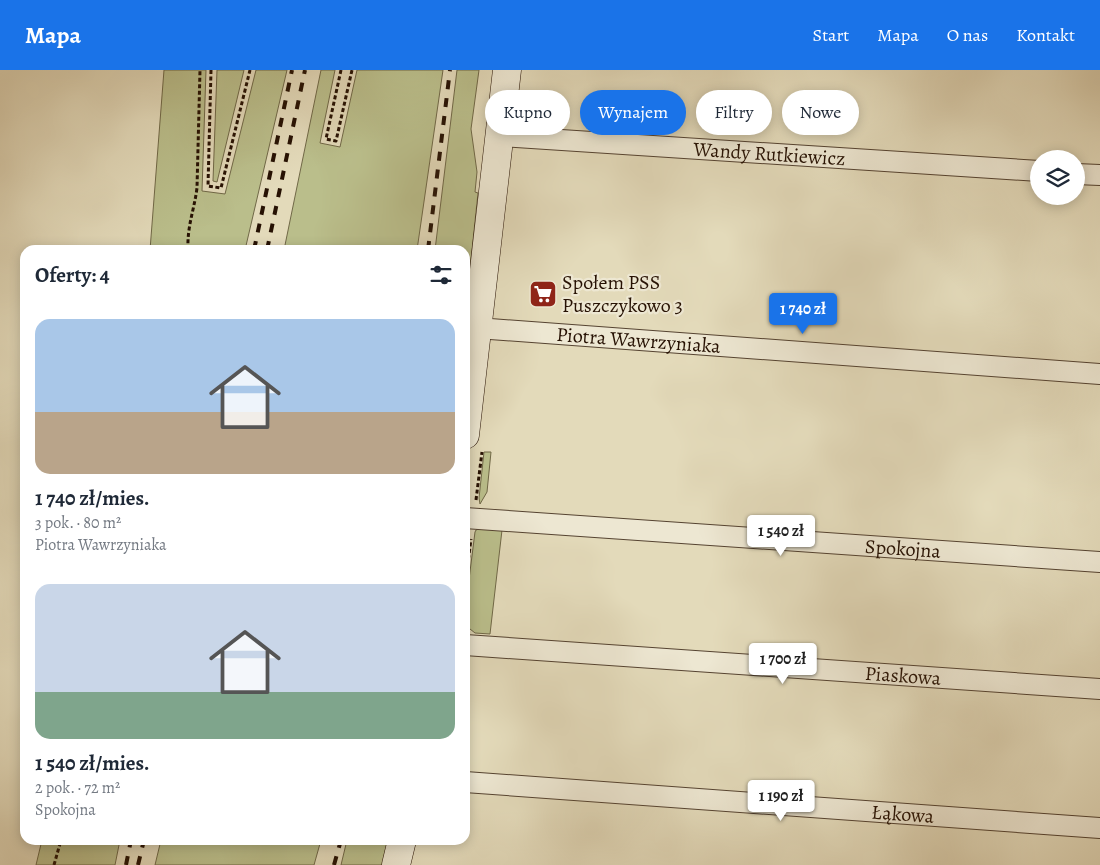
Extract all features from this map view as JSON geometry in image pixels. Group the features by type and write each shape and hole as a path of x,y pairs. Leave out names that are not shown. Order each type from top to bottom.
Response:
{"main road":[{"path":"470,390 507,70"},
{"path":"396,865 401,845"}],"street":[{"name":"Wandy Rutkiewicz","path":"500,136 1030,170"},
{"path":"1085,174 1100,175"},
{"name":"Piotra Wawrzyniaka","path":"477,328 1100,374"},
{"name":"Spokojna","path":"470,518 1100,562"},
{"name":"Piaskowa","path":"470,645 1100,689"},
{"name":"Łąkowa","path":"470,782 1100,828"}],"path":[{"path":"188,245 189,222 196,201 197,188 200,70"},
{"path":"211,70 208,186 221,188 250,70"},
{"path":"340,70 326,139 336,141 352,70"},
{"path":"54,865 60,845"}],"green space":[{"path":"164,70 206,70 202,191 225,194 256,70 287,70 246,245 150,245"},
{"path":"217,70 244,70 217,182 213,181"},
{"path":"321,70 335,70 320,143 340,147 357,70 443,70 418,245 285,245"},
{"path":"457,70 479,70 471,129 477,172 475,192 478,193 470,269 470,245 436,245"},
{"path":"484,452 491,452 487,492 480,504 479,498"},
{"path":"481,528 502,530 490,634 475,633 470,629 470,572 476,530"},
{"path":"41,845 119,845 115,865 36,865"},
{"path":"160,845 320,845 314,865 155,865"},
{"path":"346,845 388,845 383,865 341,865"}],"railway":[{"path":"255,245 292,70"},
{"path":"268,245 305,70"},
{"path":"429,245 450,70"},
{"path":"126,865 130,845"},
{"path":"138,865 143,845"},
{"path":"334,865 340,845"}],"place":[{"name":"Społem PSS Puszczykowo 3","path":"543,294"}]}
